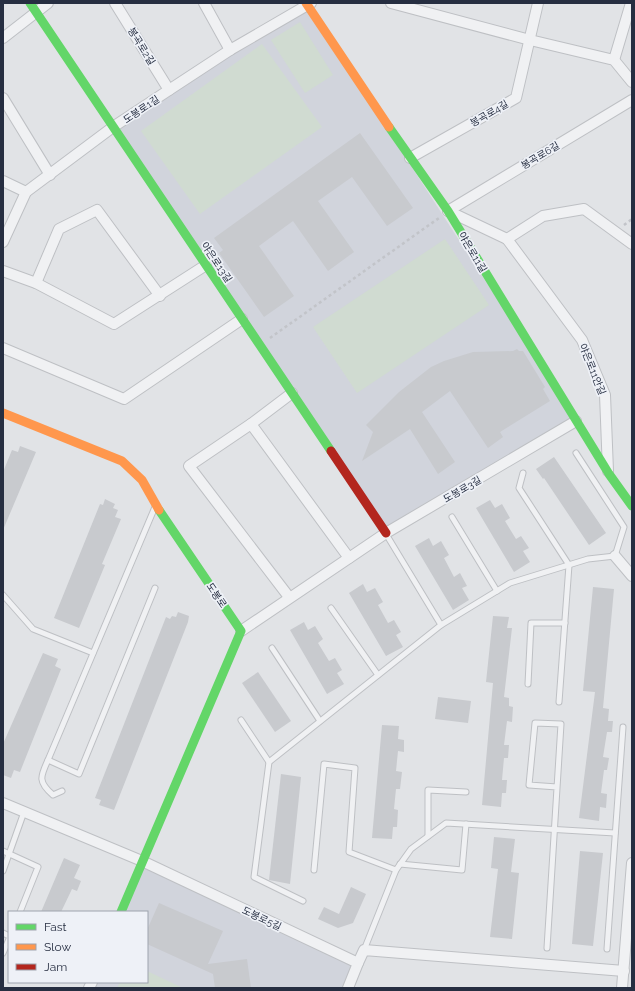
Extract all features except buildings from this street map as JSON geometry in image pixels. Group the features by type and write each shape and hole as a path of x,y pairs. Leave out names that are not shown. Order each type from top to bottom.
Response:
{"street":[{"name":"야은로13길","path":"30,3 386,533"},
{"path":"3,38 48,3"},
{"name":"봉곡로2길","path":"115,3 169,90"},
{"path":"204,3 230,50"},
{"path":"390,3 530,40 614,60 632,82"},
{"name":"봉곡로4길","path":"410,158 516,98 538,3"},
{"path":"614,60 631,3"},
{"name":"도봉로1길","path":"3,242 26,192 113,127 230,50 308,4"},
{"name":"야은로11길","path":"308,4 410,158 448,211 576,422 609,474 632,506"},
{"path":"3,98 50,175"},
{"name":"봉곡로6길","path":"448,211 632,100"},
{"path":"3,181 26,192"},
{"path":"507,239 543,216 584,209 632,244"},
{"path":"36,283 59,229 97,210 160,296"},
{"name":"야은로11안길","path":"448,211 507,239 582,340 605,395 609,474"},
{"path":"3,271 36,283 114,324 160,296 206,265"},
{"path":"3,348 124,399 242,319"},
{"path":"289,597 189,466 251,424 292,393"},
{"name":"도봉로","path":"3,413 122,461 142,480 156,504 241,631"},
{"name":"도봉로3길","path":"241,631 289,597 386,533 576,422"},
{"path":"251,424 349,558"},
{"path":"615,556 632,576"},
{"path":"121,911 241,631"},
{"path":"3,803 142,860"},
{"name":"도봉로5길","path":"142,860 358,963"},
{"path":"622,988 632,863"},
{"path":"348,988 364,950 624,971"}],"lane":[{"path":"268,762 441,625 510,583 588,560 615,556 624,527 576,453"},
{"path":"523,473 519,488 569,565 559,702"},
{"path":"62,791 53,795 43,786 41,775 156,504"},
{"path":"452,517 497,591"},
{"path":"386,533 441,625"},
{"path":"48,760 79,774 155,588"},
{"path":"3,595 33,629 93,653"},
{"path":"331,608 378,676"},
{"path":"528,684 531,623 565,624"},
{"path":"272,648 320,721"},
{"path":"241,720 268,762 254,877 303,900"},
{"path":"547,948 561,724 535,723 529,784 557,787"},
{"path":"607,949 623,727"},
{"path":"314,870 324,764 355,768 349,852 396,870"},
{"path":"428,836 428,790 466,792"},
{"path":"3,870 24,812"},
{"path":"364,950 396,870 411,848 446,823 615,834"},
{"path":"400,864 462,870 466,824"},
{"path":"3,851 38,868 20,911"},
{"path":"3,953 8,941"}],"path":[{"path":"260,345 448,211"}],"shaded area":[{"path":"307,5 576,421 386,533 113,127"},
{"path":"300,22 333,75 305,93 271,40"},
{"path":"262,44 322,127 200,214 141,131"},
{"path":"445,239 489,305 357,393 313,327"},
{"path":"142,861 358,963 348,988 89,988 92,983 148,983 148,911 121,911"},
{"path":"148,971 183,988 117,988 120,983 148,983"}],"traffic: fast":[{"path":"30,3 331,451"},
{"path":"389,127 448,211 609,474 632,506"},
{"path":"121,911 241,631 159,510"}],"traffic: slow":[{"path":"306,3 389,127"},
{"path":"3,413 122,461 142,480 159,510"}],"traffic: jam":[{"path":"331,451 386,533"}]}
